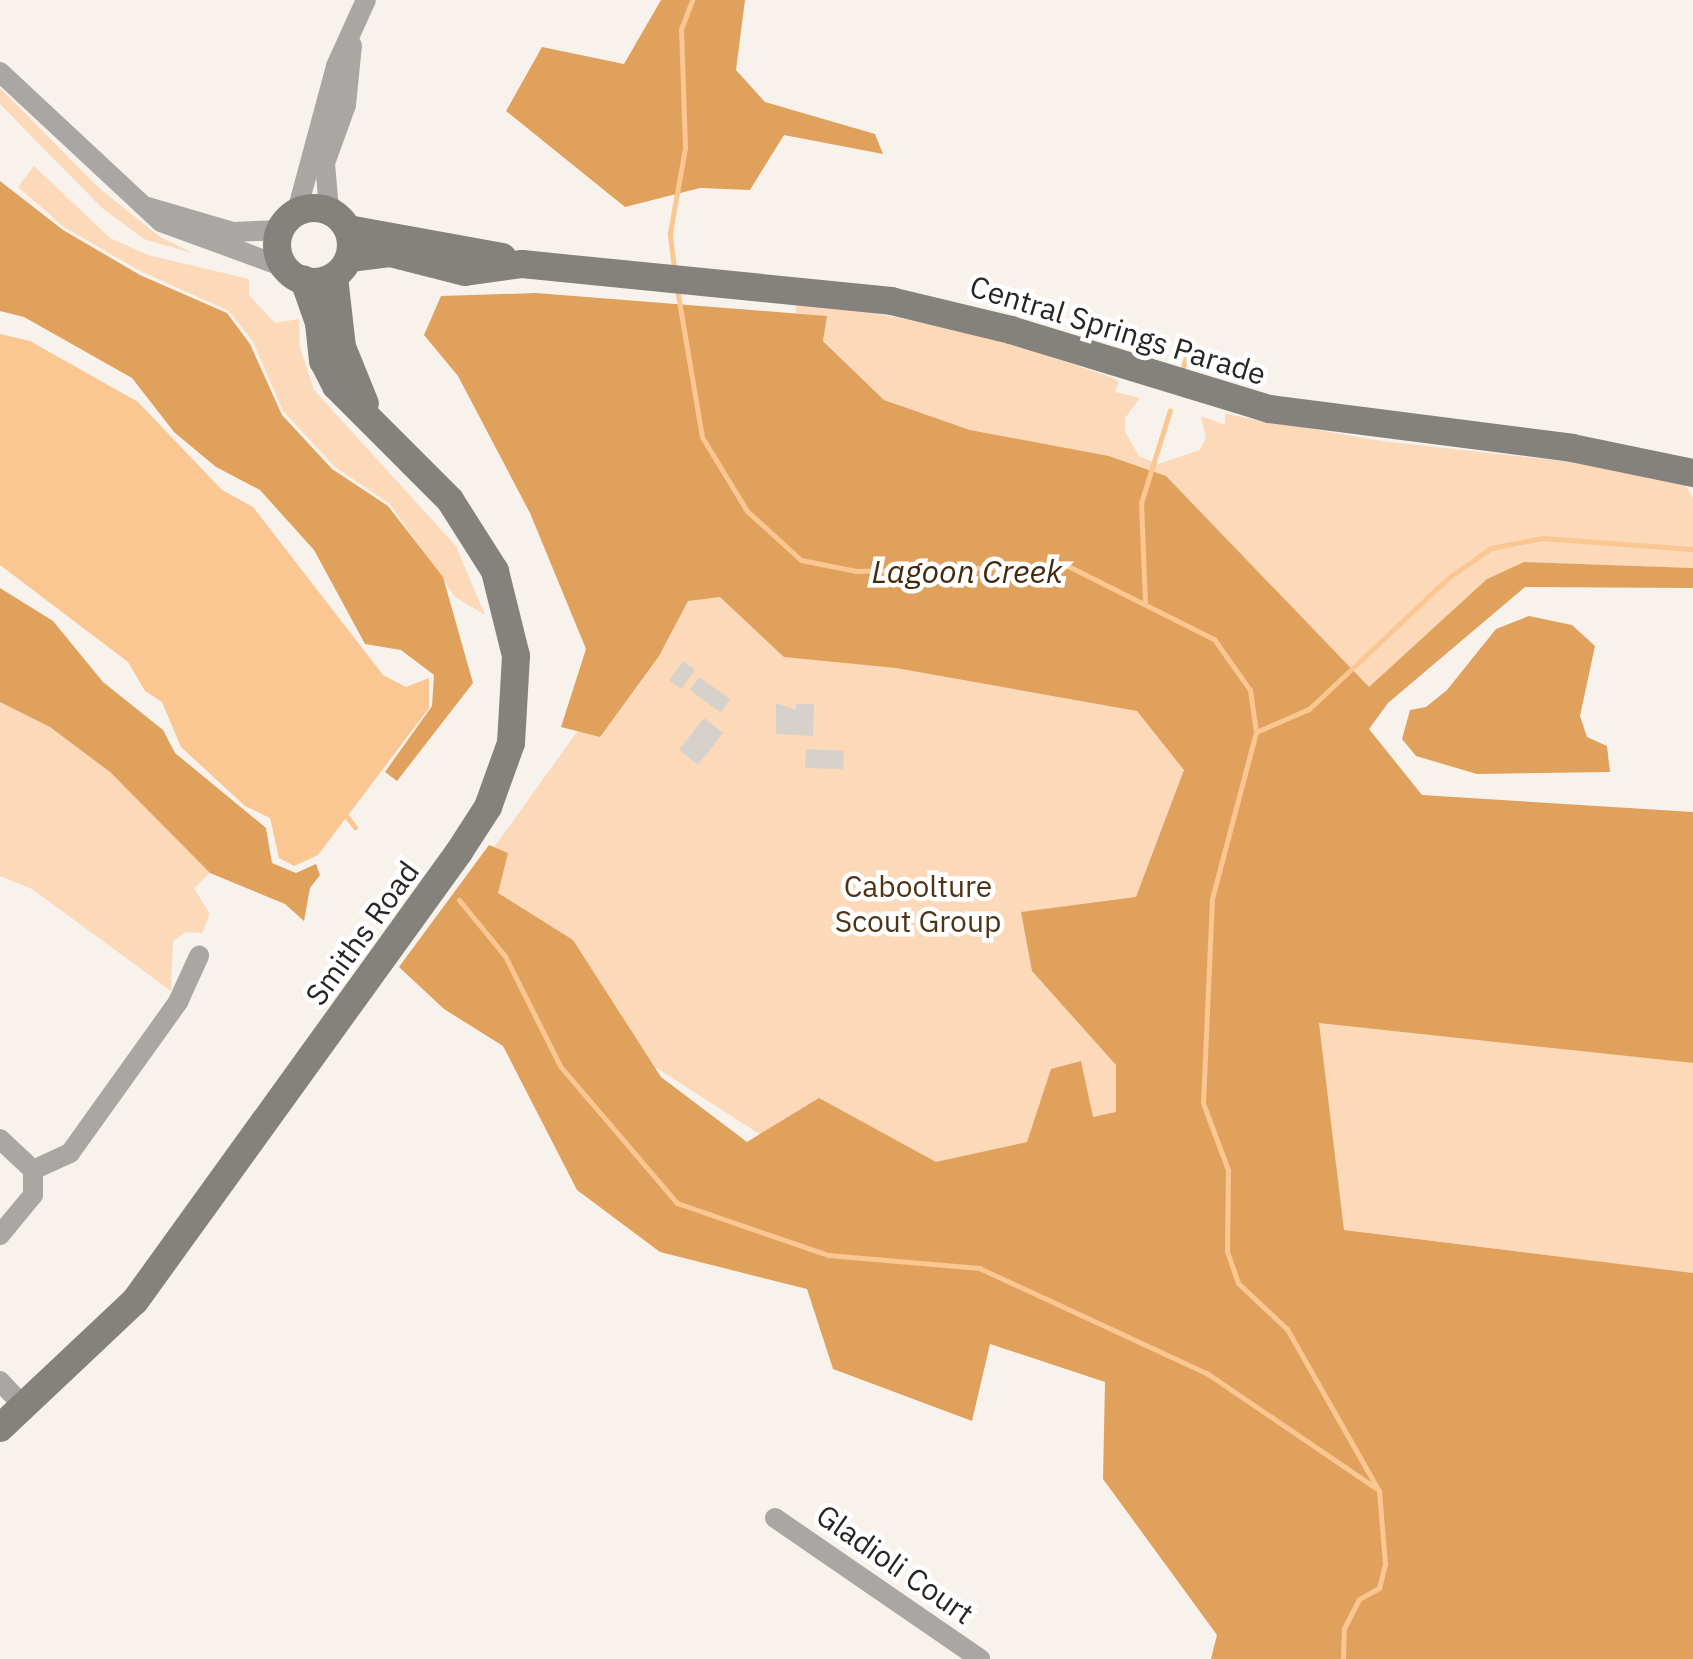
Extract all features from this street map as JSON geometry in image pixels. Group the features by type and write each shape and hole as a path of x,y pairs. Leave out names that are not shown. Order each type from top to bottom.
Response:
{"main road":[{"name":"Central Springs Parade","path":"288,221 339,220 522,264 735,283 945,312 1269,410 1572,448 1693,472"},
{"name":"Smiths Road","path":"339,220 342,347 370,420"},
{"name":"Smiths Road","path":"0,1428 131,1305 161,1266 460,852 505,764 518,677 495,570 450,500 370,420 326,369 317,311 294,274 288,221"},
{"name":"Central Springs Parade","path":"294,274 342,267 390,253 464,272 522,264"}],"street":[{"path":"142,206 233,232 288,221 332,80 366,0"},
{"path":"339,220 325,163 346,105 352,38"},
{"path":"0,72 142,206 177,230 294,274"},
{"path":"32,1170 70,1153 178,1002 199,956"},
{"path":"0,1139 32,1170 33,1196 0,1234"},
{"path":"0,1381 24,1407"},
{"name":"Gladioli Court","path":"775,1518 980,1659"}],"green space":[{"path":"0,88 99,188 160,237 195,254 144,239 102,208 0,104"},
{"path":"34,166 110,238 148,255 249,279 249,295 275,323 299,319 300,348 314,390 456,546 485,615 455,597 390,504 335,467 283,411 253,342 229,311 140,271 64,227 18,187"},
{"path":"813,301 985,335 1111,377 1119,382 1115,392 1140,398 1125,418 1125,431 1139,456 1158,464 1200,450 1206,438 1201,416 1225,425 1225,414 1382,441 1598,465 1683,482 1693,498 1693,568 1524,562 1487,579 1369,688 1166,476 1109,456 970,430 884,400 823,340 826,316 796,313 796,302"},
{"name":"Caboolture Scout Group","path":"724,527 1047,637 1211,739 1206,1216 778,1146 437,927"},
{"path":"0,702 50,727 110,772 210,873 194,888 210,914 202,933 186,932 173,941 171,991 32,889 0,876"},
{"path":"1318,1022 1693,1063 1693,1273 1344,1230"}],"shaded area":[{"path":"661,0 745,0 736,70 765,102 875,134 883,154 784,135 750,190 700,188 625,207 506,111 542,47 624,64"},
{"path":"0,181 63,230 140,275 227,313 250,344 282,415 332,469 388,506 443,577 473,683 397,781 385,772 432,706 434,675 401,650 365,644 314,550 260,490 216,467 174,432 132,378 24,317 0,311"},
{"path":"536,293 827,316 823,341 884,400 970,430 1109,456 1166,476 1369,687 1487,579 1524,562 1693,568 1693,588 1525,587 1388,703 1369,729 1422,795 1693,812 1693,1063 1319,1023 1344,1230 1693,1273 1693,1659 1211,1659 1217,1635 1103,1479 1105,1382 990,1344 972,1421 833,1369 807,1289 660,1252 577,1190 503,1046 444,1009 399,967 489,845 508,853 498,893 573,940 661,1077 747,1142 819,1098 936,1162 1027,1142 1051,1069 1081,1061 1093,1117 1116,1112 1116,1065 1032,971 1021,912 1136,897 1184,770 1137,711 896,668 784,657 720,597 688,601 659,656 600,737 561,727 586,649 530,513 458,376 424,335 441,296"},
{"path":"0,334 30,341 138,402 222,490 253,507 383,675 406,687 429,678 429,708 318,855 294,866 279,858 270,818 245,806 181,747 162,702 145,691 128,662 0,565"},
{"path":"0,588 53,621 103,682 163,730 175,753 266,828 272,863 296,873 316,864 320,875 310,888 304,921 285,904 210,873 110,772 50,727 0,702"},
{"path":"1529,616 1572,625 1595,646 1580,716 1587,737 1607,746 1610,772 1477,774 1416,756 1402,739 1410,710 1426,707 1447,690 1496,629"}],"building":[{"path":"683,661 695,670 681,689 669,680"},
{"path":"699,677 730,699 721,713 690,690"},
{"path":"776,703 796,710 796,704 814,704 813,736 776,734"},
{"path":"704,718 723,733 698,765 679,750"},
{"path":"806,749 844,751 843,769 805,768"}],"waterway":[{"name":"Lagoon Creek","path":"674,268 670,233 685,148 681,29 692,0"},
{"name":"Lagoon Creek","path":"677,289 702,437 747,511 801,560 856,571 1068,566 1214,639 1250,690 1256,732 1212,898 1203,1103 1228,1170 1227,1251 1238,1283 1287,1329 1379,1491 1385,1564 1379,1588 1359,1599 1344,1628 1343,1659"},
{"path":"1182,370 1188,351"},
{"path":"1145,602 1141,503 1170,410"},
{"path":"1256,732 1309,709 1448,578 1491,548 1542,538 1693,549"},
{"path":"344,813 355,827"},
{"path":"459,900 505,956 560,1066 677,1203 828,1255 979,1268 1208,1374 1376,1488"}]}
